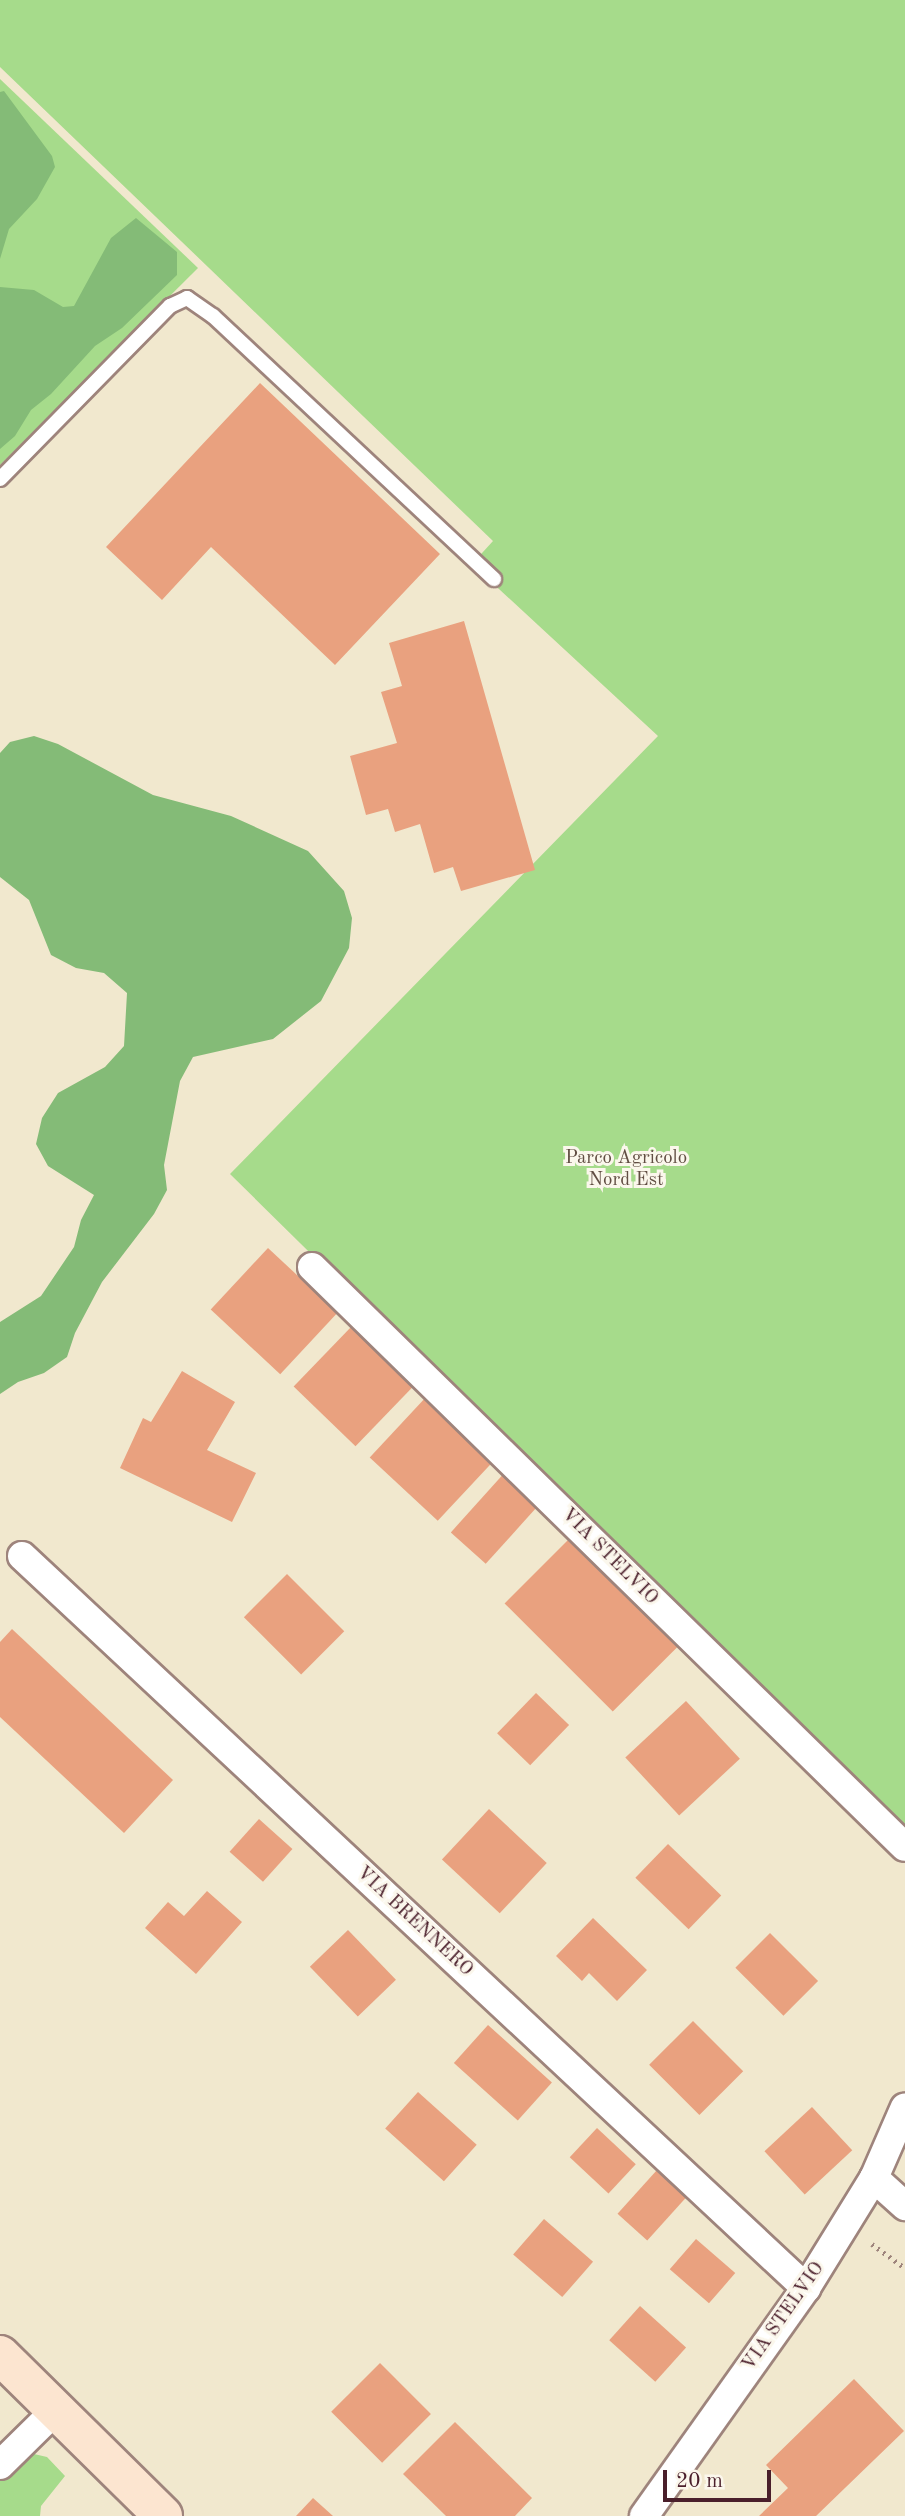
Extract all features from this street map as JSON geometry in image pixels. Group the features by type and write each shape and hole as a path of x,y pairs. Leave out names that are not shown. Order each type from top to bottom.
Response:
{"street":[{"name":"VIA STELVIO","path":"312,1267 905,1847"},
{"name":"VIA BRENNERO","path":"22,1556 806,2288"},
{"name":"VIA STELVIO","path":"644,2516 806,2288 874,2178 905,2107"},
{"path":"874,2178 905,2206"},
{"path":"0,2355 163,2516"},
{"path":"0,2465 56,2410"}],"lane":[{"path":"0,479 170,306 187,298 213,316 495,579"}],"path":[{"path":"869,2242 905,2268"}],"green space":[{"name":"Parco Agricolo Nord Est","path":"0,0 905,0 905,1839 230,1174 658,736 472,564 493,541 0,67"},
{"path":"0,79 198,268 0,465"},
{"path":"4,91 52,156 55,167 37,199 9,229 0,259 0,92"},
{"path":"136,218 177,252 177,275 122,328 95,346 51,394 31,410 15,436 0,449 0,287 34,290 63,307 74,306 111,238"},
{"path":"34,736 58,744 153,795 231,816 308,851 344,891 352,918 349,948 321,1001 273,1039 193,1057 180,1081 164,1165 167,1190 154,1214 102,1282 75,1333 67,1357 44,1373 18,1382 0,1394 0,1322 41,1296 74,1247 81,1220 94,1195 48,1166 36,1144 42,1118 58,1093 105,1067 124,1046 127,993 104,973 76,968 51,955 29,900 0,877 0,753 10,742"},
{"path":"34,2454 47,2457 65,2476 41,2506 40,2516 0,2516 0,2475 21,2458"}],"building":[{"path":"260,383 440,554 335,665 211,547 162,600 106,547"},
{"path":"464,621 535,870 461,891 453,867 434,873 420,824 395,832 388,809 366,815 350,756 397,743 381,692 402,686 389,643"},
{"path":"268,1248 337,1313 280,1374 211,1309"},
{"path":"352,1326 414,1386 356,1446 294,1386"},
{"path":"182,1371 235,1402 207,1450 256,1473 232,1522 120,1468 143,1418 151,1422"},
{"path":"427,1396 495,1459 438,1521 370,1457"},
{"path":"507,1470 542,1501 486,1564 451,1532"},
{"path":"576,1532 684,1640 613,1712 505,1603"},
{"path":"287,1574 344,1631 301,1674 244,1617"},
{"path":"12,1629 173,1780 124,1833 0,1717 0,1642"},
{"path":"536,1693 569,1725 530,1765 497,1733"},
{"path":"686,1701 740,1759 679,1815 625,1758"},
{"path":"489,1809 547,1863 500,1913 442,1859"},
{"path":"259,1819 292,1849 263,1882 230,1852"},
{"path":"668,1844 721,1895 689,1929 635,1878"},
{"path":"207,1891 242,1922 196,1974 145,1928 168,1902 184,1916"},
{"path":"593,1918 647,1970 617,2001 589,1973 582,1981 556,1956"},
{"path":"348,1930 396,1980 358,2016 310,1967"},
{"path":"770,1933 818,1981 783,2016 735,1968"},
{"path":"693,2021 743,2071 699,2115 649,2065"},
{"path":"488,2025 552,2083 518,2120 454,2063"},
{"path":"418,2092 477,2145 444,2181 385,2128"},
{"path":"812,2107 852,2150 805,2194 764,2151"},
{"path":"597,2128 636,2164 608,2193 570,2157"},
{"path":"657,2170 687,2197 647,2241 618,2214"},
{"path":"544,2219 593,2262 562,2297 513,2254"},
{"path":"696,2239 735,2273 709,2303 670,2269"},
{"path":"640,2306 686,2347 655,2382 609,2340"},
{"path":"380,2363 431,2414 382,2463 331,2412"},
{"path":"854,2379 904,2431 816,2516 759,2516 788,2488 766,2465"},
{"path":"455,2422 532,2498 515,2516 446,2516 403,2474"},
{"path":"313,2498 333,2516 296,2516"}]}
